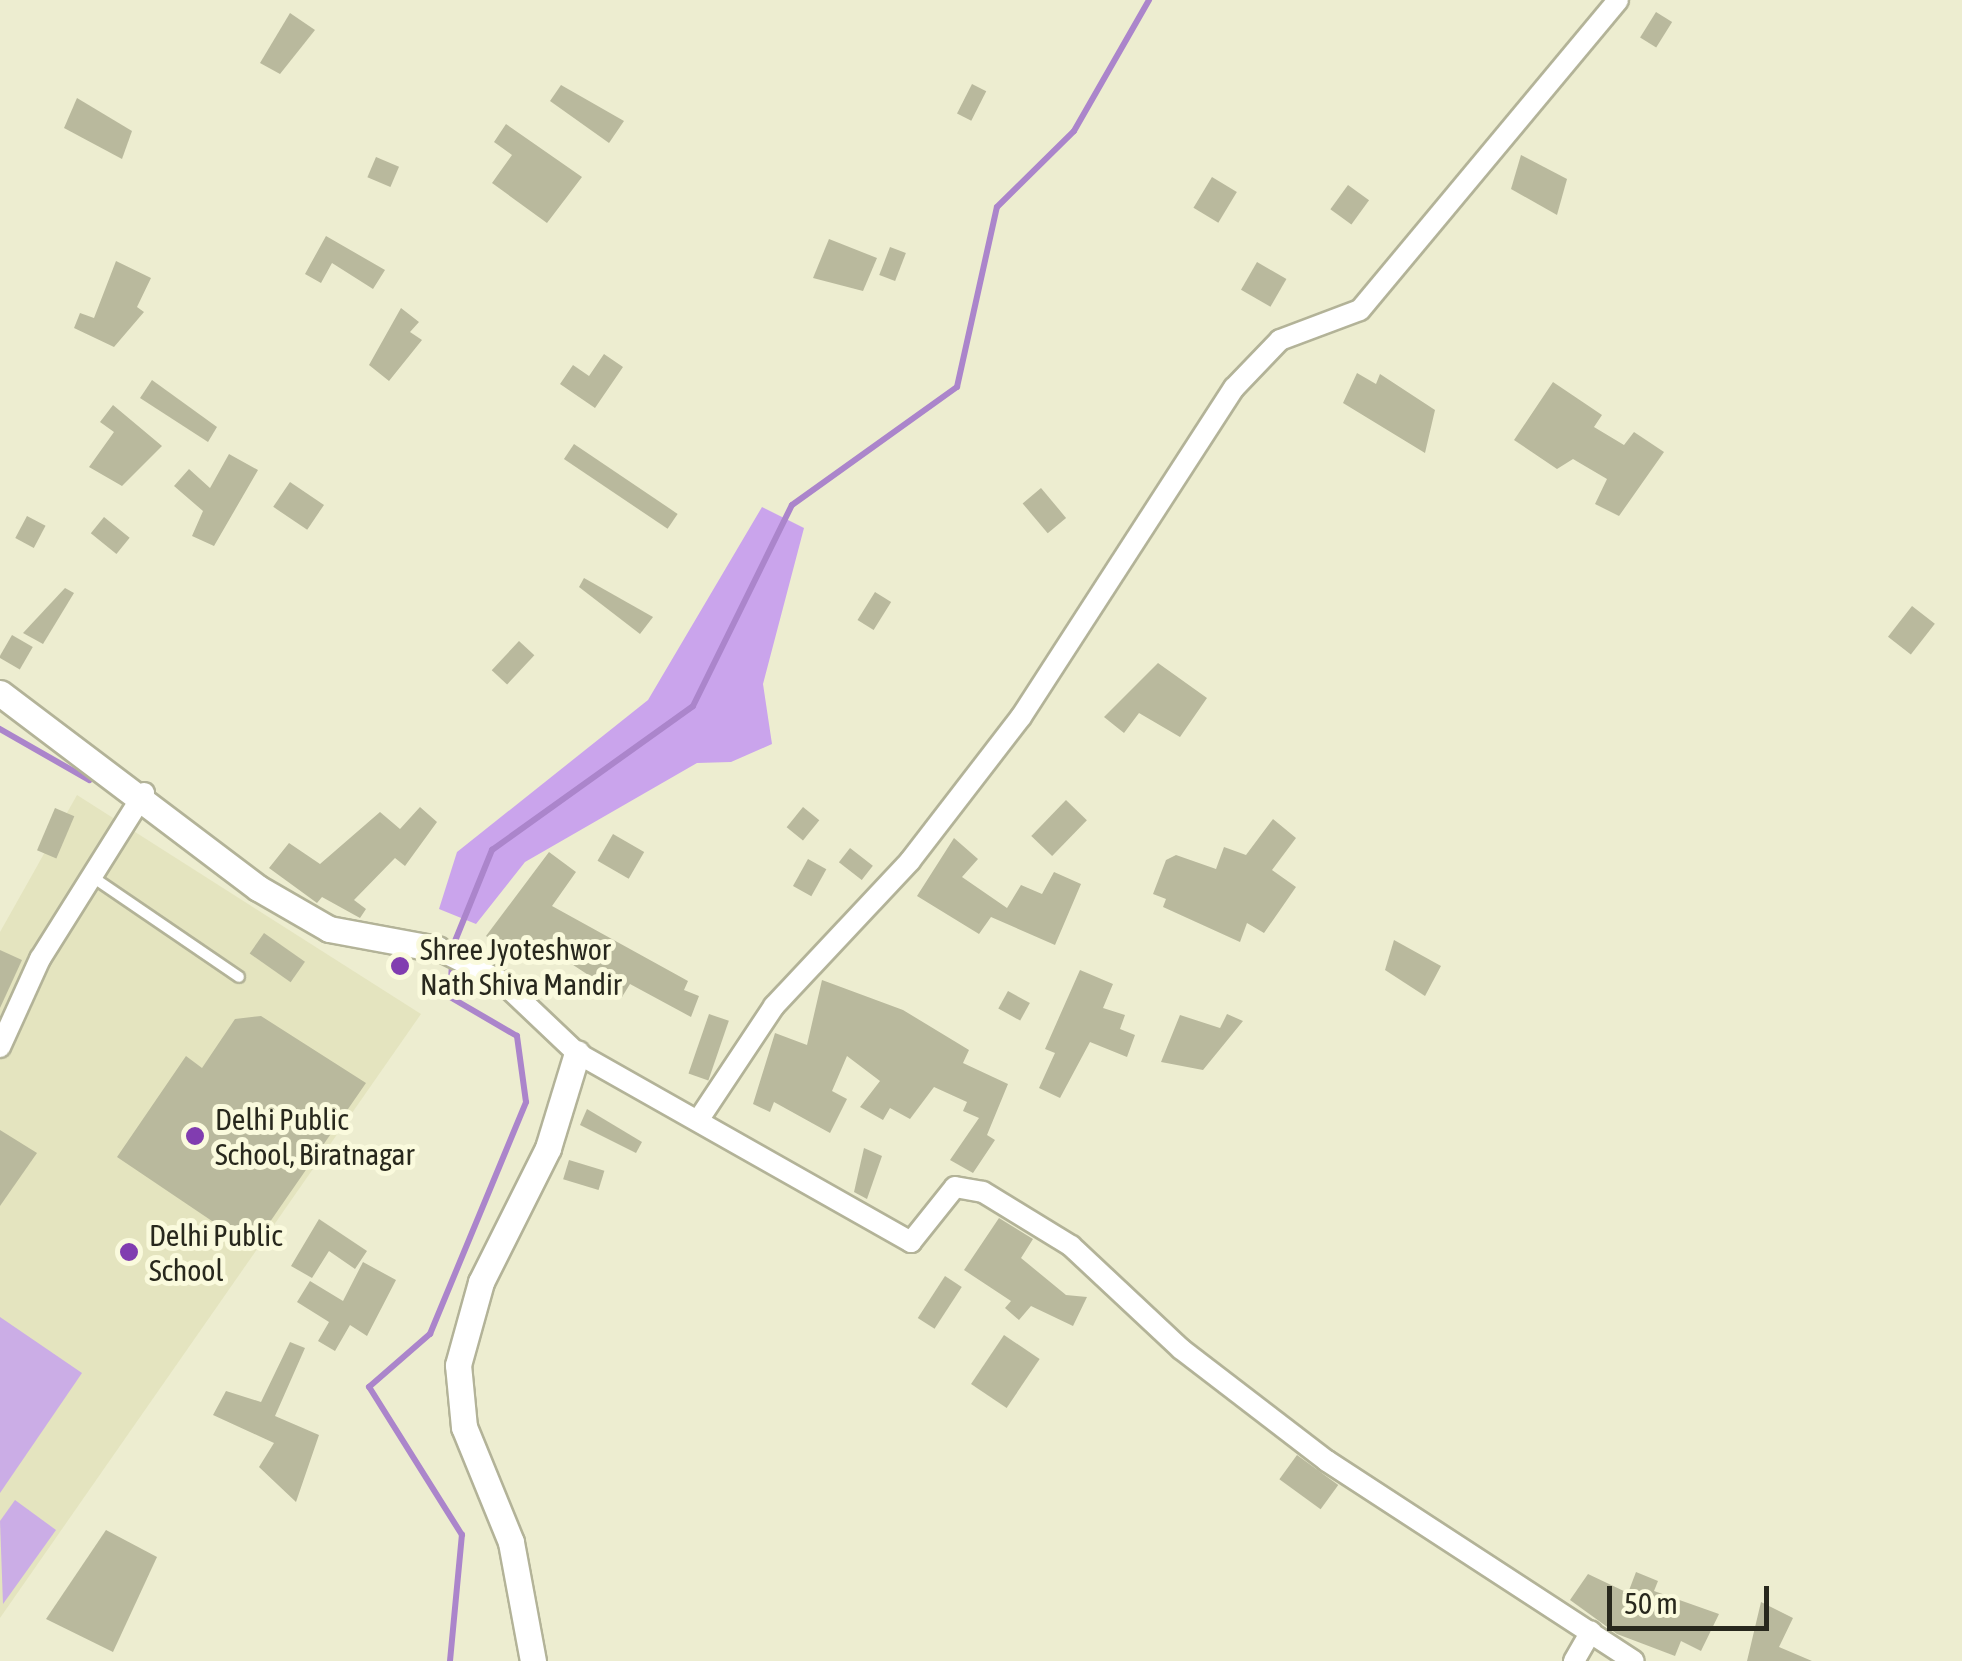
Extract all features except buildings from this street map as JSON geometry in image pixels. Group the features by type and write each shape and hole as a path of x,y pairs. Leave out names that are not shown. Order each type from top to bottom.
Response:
{"street":[{"path":"698,1119 774,1006 910,861 1021,718 1234,388 1280,340 1360,310 1618,0"},
{"path":"0,693 144,793 258,888 329,929 449,953 532,1006 578,1053 911,1242 955,1187 983,1192 1071,1246 1181,1349 1328,1462 1634,1661"},
{"path":"0,1047 91,876 144,793"},
{"path":"533,1661 511,1542 464,1427 458,1364 481,1282 548,1148 578,1053"},
{"path":"1574,1661 1591,1632"}],"lane":[{"path":"91,876 238,977"}],"shaded area":[{"path":"762,507 804,528 763,684 772,744 731,762 697,763 525,862 476,924 439,909 457,852 648,700"},
{"name":"Delhi Public School","path":"77,795 421,1014 0,1618 0,932"},
{"path":"0,1317 82,1373 0,1493"},
{"path":"15,1500 56,1530 3,1604 0,1521"}],"waterway":[{"path":"450,1661 462,1535 369,1387 430,1334 526,1102 517,1036 450,997 453,946 492,850 693,706 792,505 957,387 997,207 1074,131 1149,0"},
{"path":"0,729 89,780"}],"place":[{"name":"Shree Jyoteshwor Nath Shiva Mandir","path":"400,966"},
{"name":"Delhi Public School, Biratnagar","path":"195,1136"},
{"name":"Delhi Public School","path":"129,1252"}]}
